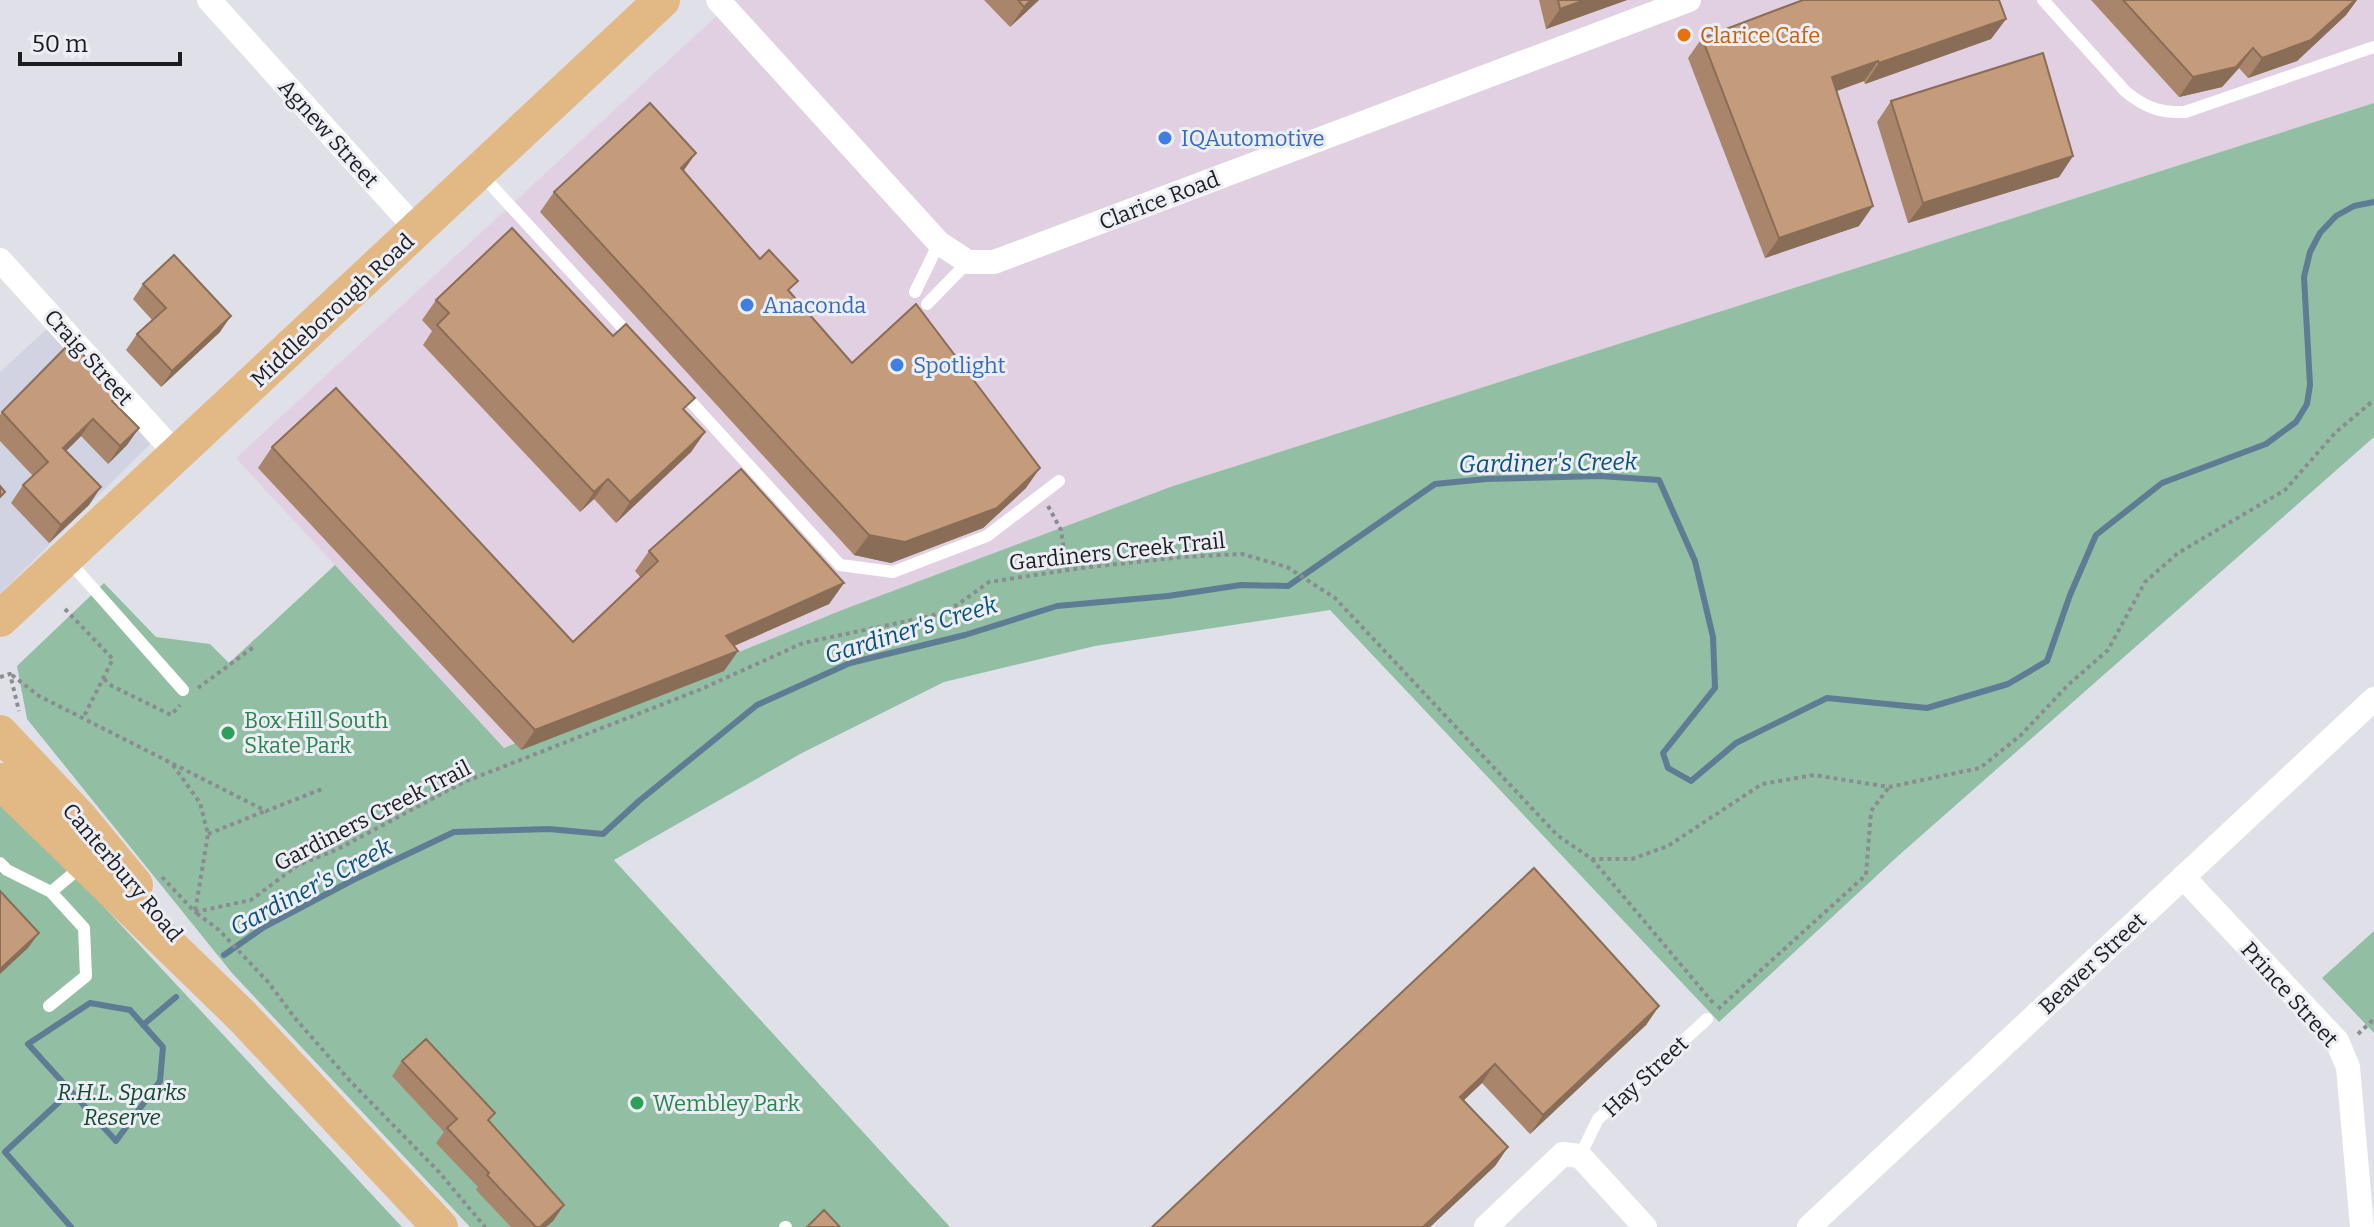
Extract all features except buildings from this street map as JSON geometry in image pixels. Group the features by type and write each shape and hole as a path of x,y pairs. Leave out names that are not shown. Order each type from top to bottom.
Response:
{"main road":[{"name":"Middleborough Road","path":"0,619 657,2"},
{"path":"0,619 0,629"},
{"name":"Canterbury Road","path":"10,722 79,817 242,1016"},
{"name":"Canterbury Road","path":"0,781 242,1016 440,1227"}],"street":[{"name":"Agnew Street","path":"209,0 417,230"},
{"path":"718,0 939,243 968,262"},
{"name":"Clarice Road","path":"968,262 994,262 1689,0"},
{"name":"Craig Street","path":"0,260 177,455"},
{"name":"Beaver Street","path":"1809,1227 2374,699"},
{"name":"Prince Street","path":"2183,877 2337,1041 2348,1067 2362,1227"},
{"path":"1486,1227 1563,1154 1580,1156 1645,1227"}],"lane":[{"path":"2043,0 2125,91 2139,103 2157,111 2185,112 2374,47"},
{"path":"479,171 638,345"},
{"path":"915,292 939,243"},
{"path":"927,304 968,262"},
{"path":"670,380 840,565 893,572 987,536 1059,481"},
{"path":"66,558 183,690"},
{"path":"51,892 85,864"},
{"path":"2,869 51,892 84,928 86,976 49,1006"},
{"name":"Hay Street","path":"1580,1156 1598,1119 1707,1019"}],"path":[{"path":"1592,859 1632,859 1668,846 1762,784 1814,775 1889,787 1980,768 2021,735 2068,685 2108,650 2145,582 2178,553 2285,490 2335,433 2374,400"},
{"path":"1055,518 1061,530 1067,570"},
{"name":"Gardiners Creek Trail","path":"195,912 251,900 298,865 336,850 464,782 699,690 803,643 931,616 957,605 989,582 1182,557 1242,554 1287,567 1335,598 1557,835 1592,859 1718,1009 1866,875 1871,811 1889,787"},
{"path":"65,609 113,659 83,718"},
{"path":"10,674 39,696 266,811"},
{"path":"0,677 10,674"},
{"path":"10,674 10,722"},
{"path":"173,765 200,803 208,834 195,912"},
{"path":"208,834 322,789"},
{"path":"160,875 195,912 226,937 269,983 294,1017 351,1082 439,1172 485,1227"}],"shaded area":[{"path":"734,0 2374,0 2374,103 1173,486 842,610 504,748 236,458"},
{"path":"49,327 152,442 0,594 0,372"}],"green space":[{"path":"2374,103 2374,437 1898,856 1719,1022 1330,610 1095,646 944,682 802,753 614,860 950,1227 470,1227 232,973 27,719 17,666 104,583 156,637 210,644 229,663 335,565 504,748 842,610 1173,486"},
{"name":"R.H.L. Sparks Reserve","path":"0,795 402,1227 0,1227"},
{"path":"2374,931 2374,1033 2322,978"}],"waterway":[{"name":"Gardiner's Creek","path":"224,955 264,927 454,832 549,829 603,834 757,705 850,663 965,635 1057,606 1168,596 1241,585 1288,586 1435,484 1486,479 1600,476 1659,480 1695,561 1713,637 1715,688 1663,753 1668,768 1691,781 1736,743 1827,698 1927,708 2008,684 2047,661 2070,595 2096,535 2162,483 2266,444 2296,422 2307,404 2310,385 2304,277 2310,252 2320,233 2336,216 2354,206 2374,202"},
{"name":"Gardiner's Creek","path":"143,1025 176,997"},
{"name":"Gardiner's Creek","path":"90,1003 130,1010 163,1047 160,1081 116,1141 28,1044 90,1003"},
{"name":"Gardiner's Creek","path":"71,1091 5,1152 71,1227"}],"place":[{"name":"Clarice Cafe","path":"1684,35"},
{"name":"IQAutomotive","path":"1165,138"},
{"name":"Anaconda","path":"747,305"},
{"name":"Spotlight","path":"897,365"},
{"name":"Box Hill South Skate Park","path":"228,733"},
{"name":"Wembley Park","path":"637,1103"}]}
